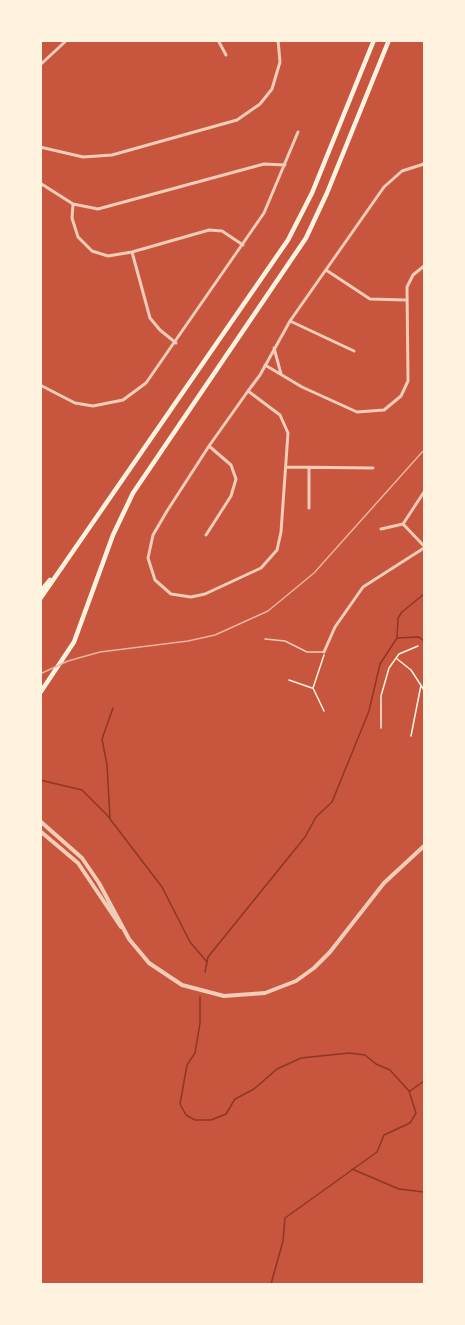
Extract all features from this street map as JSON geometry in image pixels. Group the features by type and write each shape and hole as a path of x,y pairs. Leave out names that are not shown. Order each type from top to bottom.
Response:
{"highway":[{"path":"40,599 288,240 312,193 374,40"},
{"path":"40,693 66,656 82,622 119,520 132,493 306,238 327,193 389,40"},
{"path":"40,592 75,549"}],"street":[{"path":"40,65 67,40"},
{"path":"218,40 226,55"},
{"path":"40,147 83,156 112,155 237,120 260,104 272,89 279,71 278,40"},
{"path":"40,386 84,405 114,403 131,396 146,383 176,343 270,203 298,132"},
{"path":"40,183 73,204 88,209 107,208 264,164 285,165"},
{"path":"248,391 273,408 284,421 289,442 280,539 269,561 205,594 190,597 177,596 165,590 155,580 148,564 149,545 167,511 248,391 290,321 392,178 411,167 424,164"},
{"path":"73,204 72,218 78,237 85,245 108,256 132,252 209,230 222,231 243,245"},
{"path":"132,252 150,318 159,330 176,343"},
{"path":"265,364 302,387 357,412 384,410 401,396 408,381 406,300 411,279 424,266"},
{"path":"326,270 370,299 406,300"},
{"path":"290,321 354,351"},
{"path":"274,347 281,374"},
{"path":"206,535 231,496 236,479 231,465 209,446"},
{"path":"287,467 373,468"},
{"path":"309,468 309,508"},
{"path":"381,529 403,524 424,492"},
{"path":"324,652 349,604 363,587 424,547 403,524"},
{"path":"40,821 82,858 99,883 124,930"},
{"path":"40,831 78,863 149,963 182,985 224,996 265,993 296,981 322,961 384,883 424,846"}],"lane":[{"path":"265,639 285,641 314,654 324,652"}],"path":[{"path":"381,728 381,696 388,672 396,658 418,646"},
{"path":"324,652 313,688 324,711"},
{"path":"396,658 411,670 424,690"},
{"path":"289,680 313,688"},
{"path":"411,736 421,685"}],"waterway":[{"path":"205,972 208,957 305,837 316,817 332,802 369,711 380,664 397,638 398,618 424,594"},
{"path":"397,638 419,637 424,641"},
{"path":"110,818 107,765 102,739 113,708"},
{"path":"40,780 82,790 107,815 162,887 190,942 207,962"},
{"path":"200,997 200,1023 195,1053 187,1065 180,1104 186,1115 195,1120 211,1120 226,1114 235,1099 254,1089 277,1069 301,1058 349,1053 365,1055 376,1064 390,1070 409,1091 416,1113 410,1123 384,1135 377,1152 285,1218 283,1241 271,1284"},
{"path":"410,1091 424,1081"},
{"path":"352,1169 399,1189 424,1192"}],"railway":[{"path":"40,674 68,661 100,652 188,641 215,635 268,611 314,573 424,450"}]}
